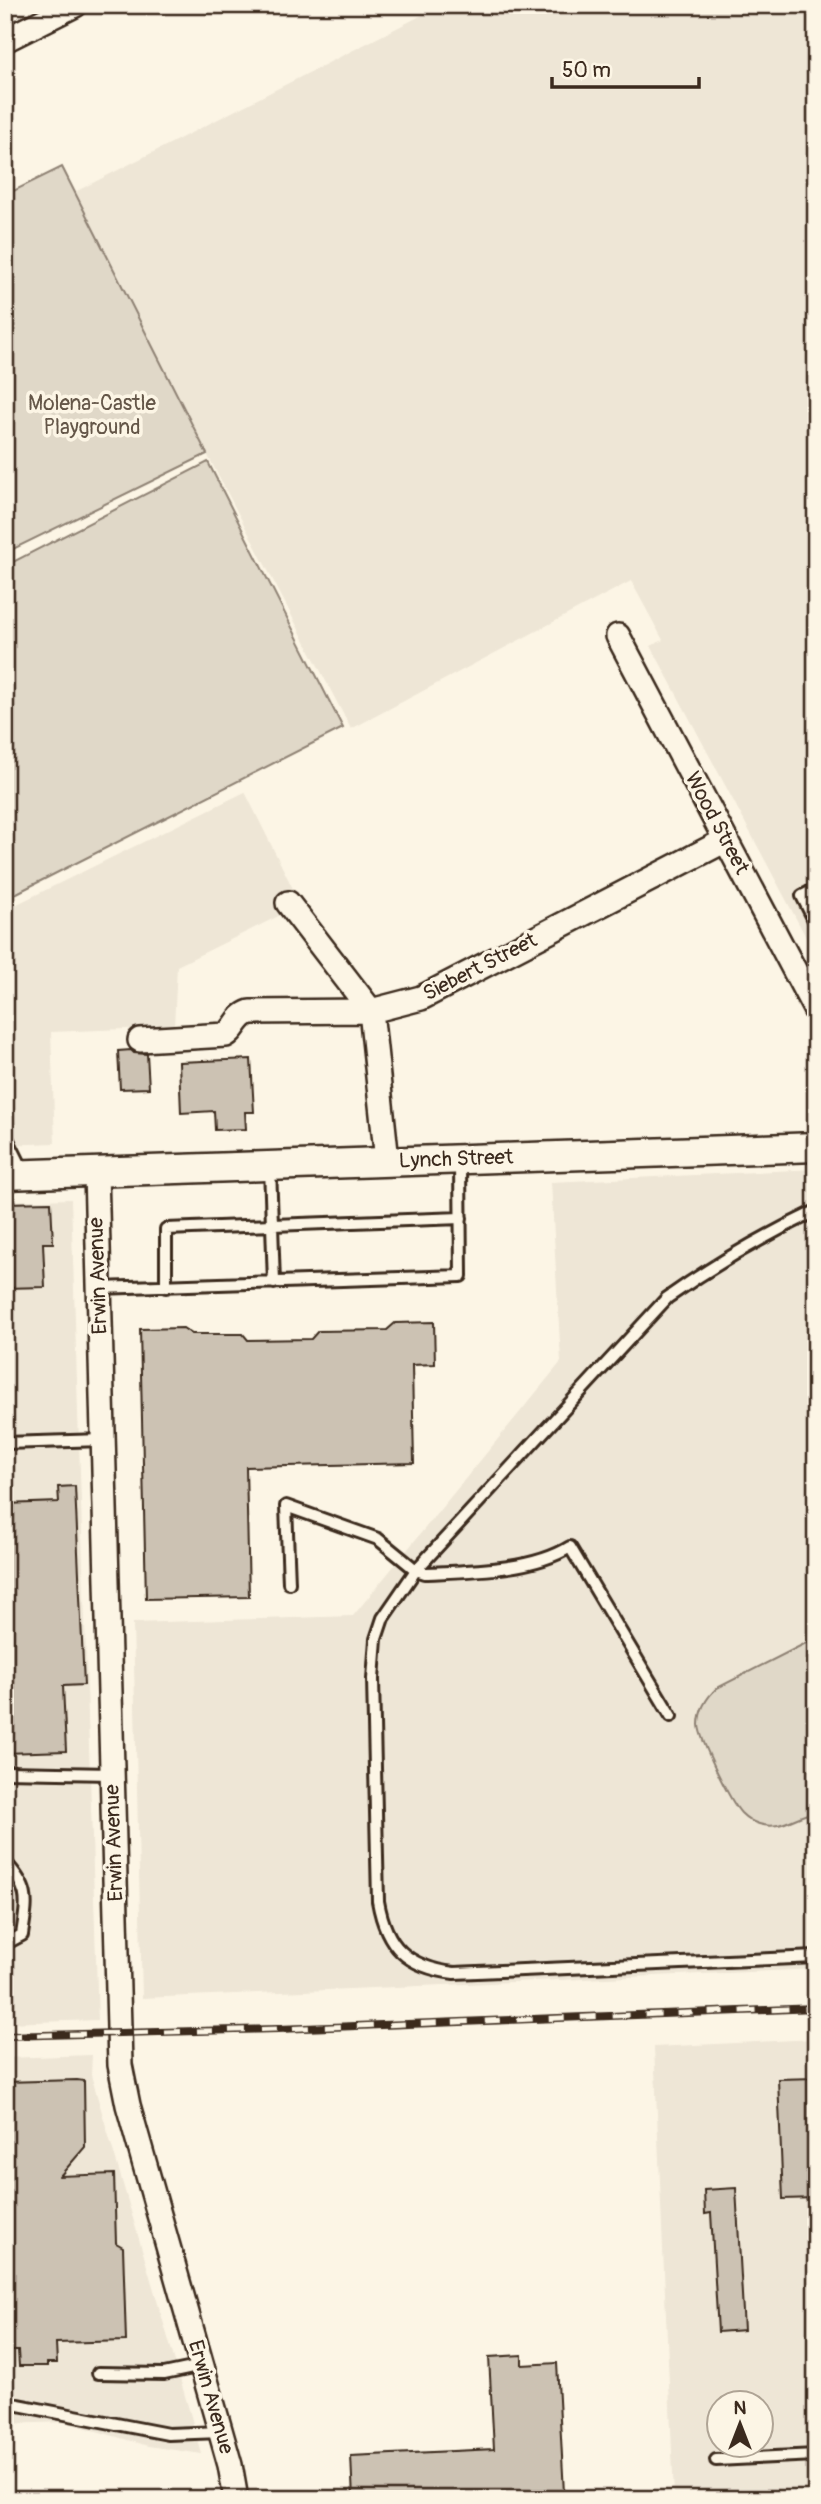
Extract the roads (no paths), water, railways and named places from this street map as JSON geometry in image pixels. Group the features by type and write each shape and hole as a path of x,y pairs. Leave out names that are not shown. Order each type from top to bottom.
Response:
{"street":[{"path":"5,40 75,5"},
{"name":"Wood Street","path":"618,636 816,1011"},
{"name":"Siebert Street","path":"141,1040 226,1035 232,1031 239,1017 250,1012 371,1011 421,998 726,840"},
{"path":"288,903 371,1011 387,1161"},
{"name":"Lynch Street","path":"15,1175 816,1147"},
{"name":"Erwin Avenue","path":"96,1172 120,2065 128,2105 221,2432 236,2499"}],"lane":[{"path":"816,889 802,896 816,924"},
{"path":"5,1134 15,1175"},
{"path":"99,1289 461,1276 460,1158"},
{"path":"270,1165 274,1283"},
{"path":"816,1211 766,1234 713,1265 667,1298 415,1570 383,1618 376,1639 373,1679 378,1901 382,1925 398,1950 414,1961 438,1971 454,1973 816,1957"},
{"path":"166,1287 166,1228 461,1218"},
{"path":"5,1443 103,1440"},
{"path":"289,1583 286,1506 378,1539 415,1570 425,1573 492,1569 542,1559 570,1547 671,1716"},
{"path":"5,1772 112,1774"},
{"path":"5,1862 20,1879 27,1902 22,1935 5,1944"},
{"path":"98,2373 164,2374 202,2366"},
{"path":"8,2403 168,2434 221,2432"},
{"path":"716,2460 816,2455"}],"railway":[{"path":"5,2036 278,2029 816,2008"}],"park label":[{"name":"Molena-Castle Playground","path":"92,415"}]}
